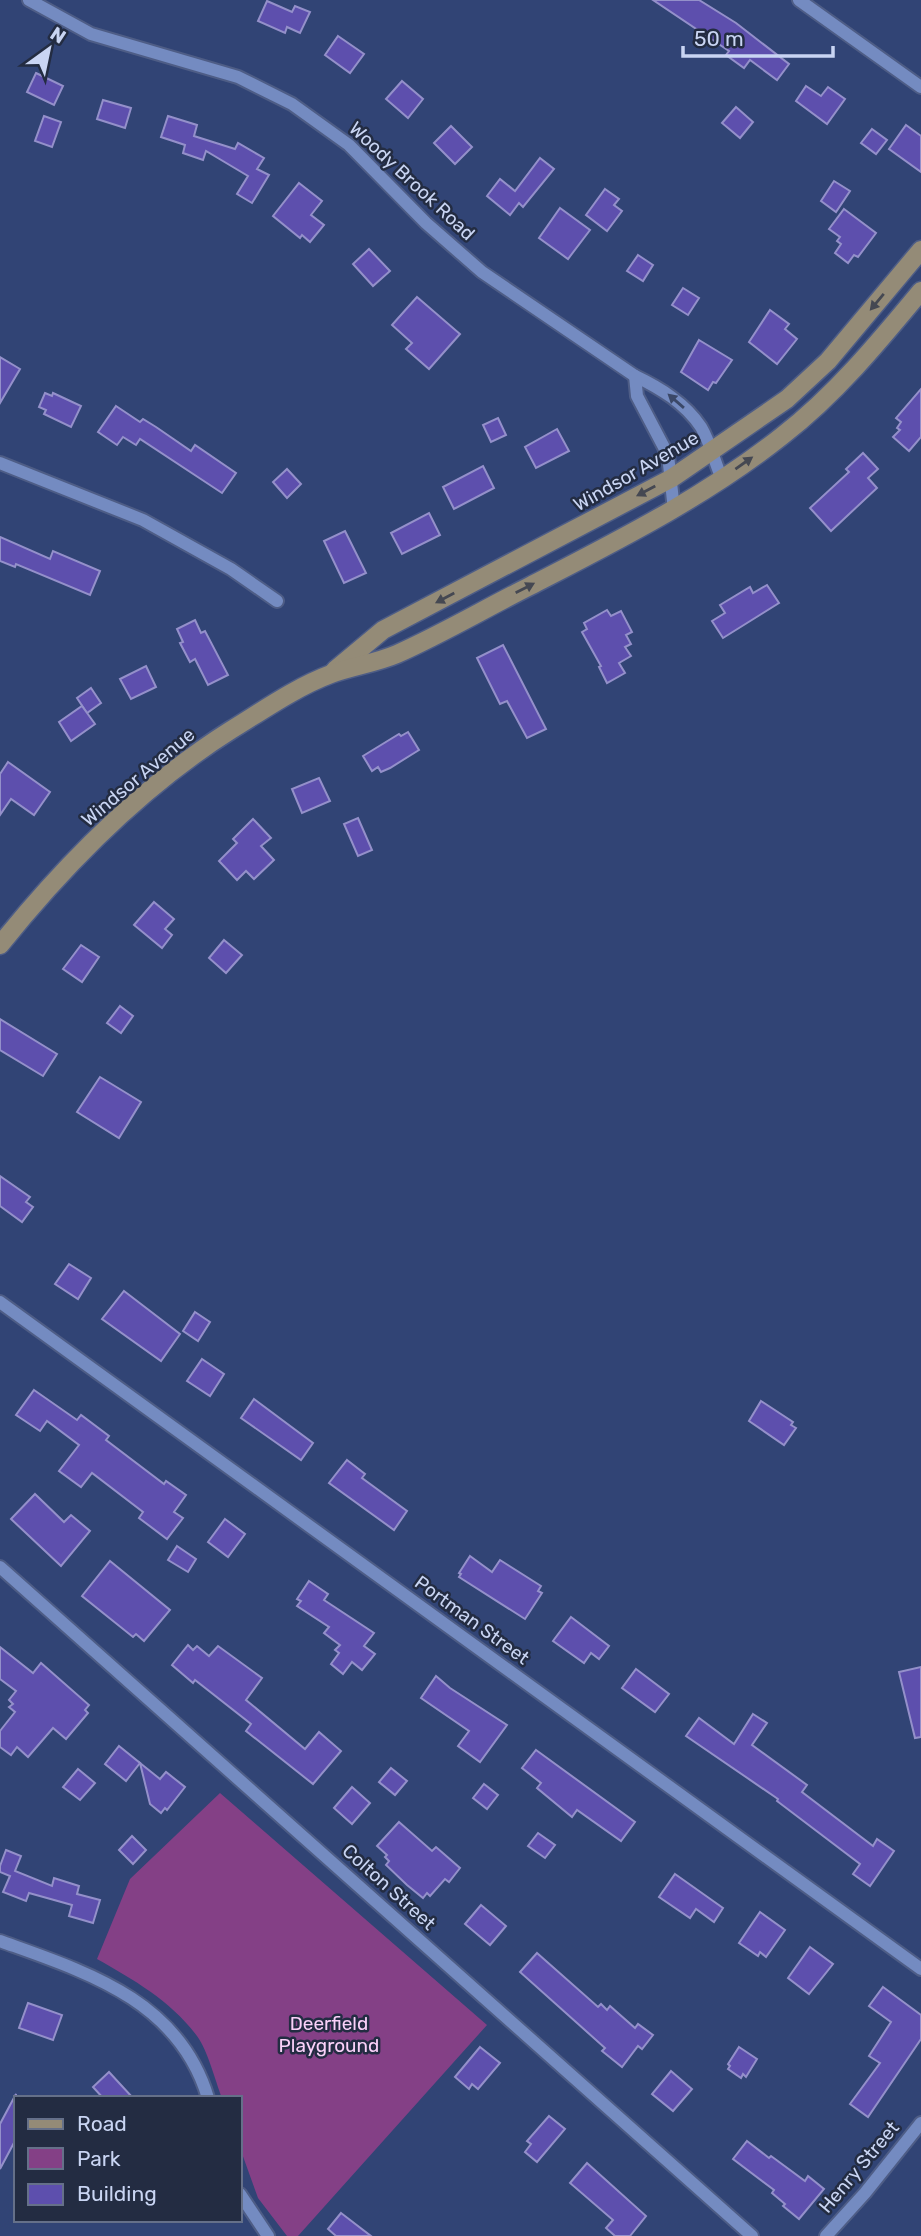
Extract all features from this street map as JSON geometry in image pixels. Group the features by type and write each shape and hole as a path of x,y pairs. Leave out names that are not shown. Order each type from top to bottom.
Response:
{"main road":[{"name":"Windsor Avenue","path":"0,945 62,872 131,807 165,778 228,732 329,675 383,630 671,478 787,399 828,361 921,250"},
{"name":"Windsor Avenue","path":"329,675 396,655 674,510 722,480 783,436 833,390 875,347 921,291"}],"street":[{"name":"Woody Brook Road","path":"29,0 91,34 238,77 292,104 349,145 426,223 482,272 635,376 678,401 702,428 722,480"},
{"path":"799,0 921,87"},
{"path":"635,376 637,396 668,455 674,510"},
{"path":"0,463 144,520 231,569 277,601"},
{"name":"Portman Street","path":"0,1302 921,1969"},
{"name":"Colton Street","path":"0,1567 752,2236"},
{"path":"0,1941 82,1970 148,2008 176,2039 203,2080 207,2096"},
{"name":"Henry Street","path":"826,2236 865,2193 921,2123"},
{"path":"242,2197 268,2236"}],"green space":[{"name":"Deerfield Playground","path":"220,1793 487,2025 298,2236 287,2236 258,2198 242,2154 242,2096 221,2096 201,2042 176,2012 138,1983 97,1959 130,1879"}],"building":[{"path":"653,0 699,0 736,23 789,64 777,80 750,60 744,68 726,55 729,51"},
{"path":"267,1 292,12 295,6 310,12 300,33 287,27 285,33 258,21"},
{"path":"338,36 364,54 350,73 325,55"},
{"path":"36,73 63,86 54,105 27,92"},
{"path":"402,81 423,99 408,118 386,99"},
{"path":"806,86 821,96 828,87 845,99 827,124 796,101"},
{"path":"103,100 131,108 125,128 97,119"},
{"path":"736,107 753,122 740,138 722,123"},
{"path":"44,116 61,122 52,147 35,141"},
{"path":"168,116 197,125 194,136 235,149 238,143 264,158 257,169 269,175 252,203 237,194 248,176 206,151 203,160 183,153 185,145 161,137"},
{"path":"906,125 921,136 921,172 889,149"},
{"path":"451,126 472,147 455,164 434,143"},
{"path":"872,129 887,140 876,154 861,143"},
{"path":"540,158 554,169 523,207 519,203 510,215 487,196 500,179 515,191"},
{"path":"834,181 850,191 836,212 821,201"},
{"path":"299,183 322,201 311,215 324,225 310,242 302,235 300,238 273,216"},
{"path":"605,189 619,199 614,205 622,211 607,231 586,215"},
{"path":"560,208 590,230 568,259 539,238"},
{"path":"844,209 876,233 858,257 854,255 848,263 835,253 841,244 837,241 840,237 829,229"},
{"path":"369,249 390,271 373,286 353,264"},
{"path":"638,255 653,265 643,281 627,271"},
{"path":"683,288 699,298 688,315 672,305"},
{"path":"417,297 460,334 429,369 406,349 412,343 392,325"},
{"path":"770,310 789,324 785,329 797,339 777,364 749,342"},
{"path":"699,340 732,360 708,390 681,372"},
{"path":"0,357 20,369 0,403"},
{"path":"921,389 921,437 909,451 893,437 900,430 897,428 901,422 896,418"},
{"path":"45,393 52,396 53,393 81,406 71,427 44,414 46,410 39,407"},
{"path":"116,406 140,422 143,419 191,451 195,445 236,473 222,493 140,439 136,445 123,437 117,445 98,432"},
{"path":"498,418 506,435 491,442 483,425"},
{"path":"557,429 569,451 536,468 525,447"},
{"path":"863,453 878,469 868,478 877,488 831,531 810,508 849,472 846,469"},
{"path":"483,466 494,488 454,509 443,487"},
{"path":"287,469 301,484 287,498 273,482"},
{"path":"429,513 440,535 402,554 391,533"},
{"path":"345,531 366,573 344,583 324,541"},
{"path":"0,537 50,559 53,551 100,571 90,595 16,564 15,567 0,561"},
{"path":"767,585 779,603 723,638 712,621 725,613 720,605 750,587 753,593"},
{"path":"607,610 611,616 621,611 632,632 626,635 631,644 625,647 631,656 619,663 625,673 607,683 582,632 587,629 584,623"},
{"path":"195,620 201,633 205,631 228,675 208,685 195,659 190,662 180,643 183,642 177,629"},
{"path":"503,645 546,729 527,738 507,701 500,704 477,658"},
{"path":"146,666 156,687 131,699 120,679"},
{"path":"91,688 101,703 87,713 77,698"},
{"path":"82,706 95,724 71,741 59,722"},
{"path":"408,732 419,750 390,768 381,772 378,767 372,771 363,756 399,734 401,736"},
{"path":"8,762 50,792 34,815 11,799 0,815 0,774"},
{"path":"319,778 330,801 302,813 292,789"},
{"path":"358,818 372,850 358,856 344,824"},
{"path":"253,819 271,838 261,846 274,860 254,879 246,871 237,880 219,861 237,843 233,839"},
{"path":"154,902 174,919 165,929 172,935 162,948 134,925"},
{"path":"224,940 242,955 226,973 209,958"},
{"path":"81,945 99,957 82,982 63,969"},
{"path":"120,1006 133,1016 121,1033 107,1023"},
{"path":"0,1019 57,1054 43,1076 0,1050"},
{"path":"100,1077 141,1102 119,1138 77,1112"},
{"path":"0,1176 30,1197 26,1202 33,1207 22,1222 0,1206"},
{"path":"69,1264 91,1278 78,1299 55,1284"},
{"path":"124,1291 180,1334 161,1361 102,1319"},
{"path":"195,1312 210,1322 198,1341 183,1331"},
{"path":"202,1359 224,1374 210,1396 187,1381"},
{"path":"34,1390 77,1420 81,1415 109,1436 106,1440 164,1484 166,1481 186,1495 174,1512 183,1518 167,1539 139,1518 143,1512 92,1473 81,1487 59,1471 79,1445 47,1421 40,1431 16,1415"},
{"path":"254,1399 313,1443 301,1460 241,1418"},
{"path":"761,1401 793,1422 791,1425 796,1428 784,1445 749,1421"},
{"path":"347,1460 365,1474 362,1478 407,1511 394,1530 329,1483"},
{"path":"35,1494 64,1522 71,1515 90,1531 61,1566 11,1519"},
{"path":"225,1519 245,1534 228,1557 208,1542"},
{"path":"177,1546 196,1559 188,1572 168,1560"},
{"path":"470,1556 492,1572 500,1560 541,1586 538,1591 542,1593 525,1619 459,1577"},
{"path":"110,1561 170,1610 144,1641 136,1634 133,1637 82,1596"},
{"path":"309,1581 328,1594 324,1600 374,1633 364,1646 375,1654 362,1670 352,1662 343,1674 331,1664 339,1653 335,1650 340,1645 324,1633 329,1627 297,1606 301,1601 297,1599"},
{"path":"571,1617 609,1646 599,1659 591,1653 584,1663 553,1641"},
{"path":"188,1645 193,1650 197,1646 209,1656 218,1646 262,1678 246,1700 305,1749 319,1732 341,1751 313,1784 246,1731 251,1724 172,1665"},
{"path":"0,1647 33,1673 41,1663 89,1705 85,1710 88,1713 66,1739 53,1728 28,1757 17,1747 11,1755 0,1747 0,1731 15,1712 9,1707 13,1704 9,1700 16,1691 0,1679"},
{"path":"921,1667 921,1737 915,1738 899,1672"},
{"path":"636,1669 669,1694 655,1712 622,1688"},
{"path":"436,1676 507,1725 480,1762 458,1746 469,1731 421,1698"},
{"path":"753,1714 767,1723 752,1745 807,1785 802,1792 873,1846 877,1839 894,1851 870,1886 853,1874 860,1864 777,1801 778,1799 686,1736 699,1718 734,1744"},
{"path":"119,1746 140,1763 126,1781 105,1764"},
{"path":"536,1750 635,1822 621,1841 577,1810 572,1817 537,1788 541,1783 522,1768"},
{"path":"140,1763 160,1779 166,1772 185,1787 167,1810 165,1808 161,1813 150,1804"},
{"path":"391,1768 407,1781 395,1795 379,1782"},
{"path":"78,1769 95,1783 80,1800 63,1787"},
{"path":"484,1784 498,1795 487,1809 473,1798"},
{"path":"352,1787 370,1803 352,1824 334,1808"},
{"path":"399,1822 432,1851 436,1847 460,1868 449,1882 445,1879 430,1896 427,1893 423,1898 407,1885 386,1865 389,1861 385,1857 387,1855 377,1846"},
{"path":"538,1833 555,1845 545,1858 528,1846"},
{"path":"132,1836 146,1850 133,1864 119,1850"},
{"path":"6,1850 21,1856 15,1871 52,1886 54,1878 79,1886 77,1894 100,1900 93,1923 69,1916 72,1905 29,1893 26,1901 3,1892 10,1876 0,1872"},
{"path":"675,1874 723,1908 714,1922 696,1909 690,1918 659,1897"},
{"path":"481,1905 506,1926 490,1945 465,1924"},
{"path":"760,1912 785,1930 766,1957 760,1952 758,1956 739,1943"},
{"path":"810,1947 833,1964 809,1994 788,1978"},
{"path":"537,1953 598,2007 601,2004 607,2010 610,2006 635,2028 638,2024 653,2035 642,2049 638,2046 622,2067 602,2051 605,2048 520,1972"},
{"path":"883,1987 921,2015 921,2039 868,2117 850,2104 880,2063 869,2056 891,2022 869,2006"},
{"path":"28,2003 62,2015 53,2040 19,2028"},
{"path":"480,2047 500,2063 478,2089 472,2084 469,2089 455,2077"},
{"path":"739,2047 757,2059 746,2077 743,2074 741,2078 728,2069 728,2064"},
{"path":"671,2071 692,2089 673,2111 652,2094"},
{"path":"109,2072 131,2096 101,2096 93,2087"},
{"path":"14,2098 14,2143 0,2169 0,2124"},
{"path":"549,2116 565,2129 537,2162 525,2152 531,2144 527,2141"},
{"path":"747,2141 805,2181 808,2176 824,2189 799,2219 783,2206 785,2204 772,2193 774,2190 733,2159"},
{"path":"587,2163 646,2216 630,2236 615,2236 606,2228 613,2220 570,2183"},
{"path":"341,2213 371,2236 336,2236 328,2229"}]}
